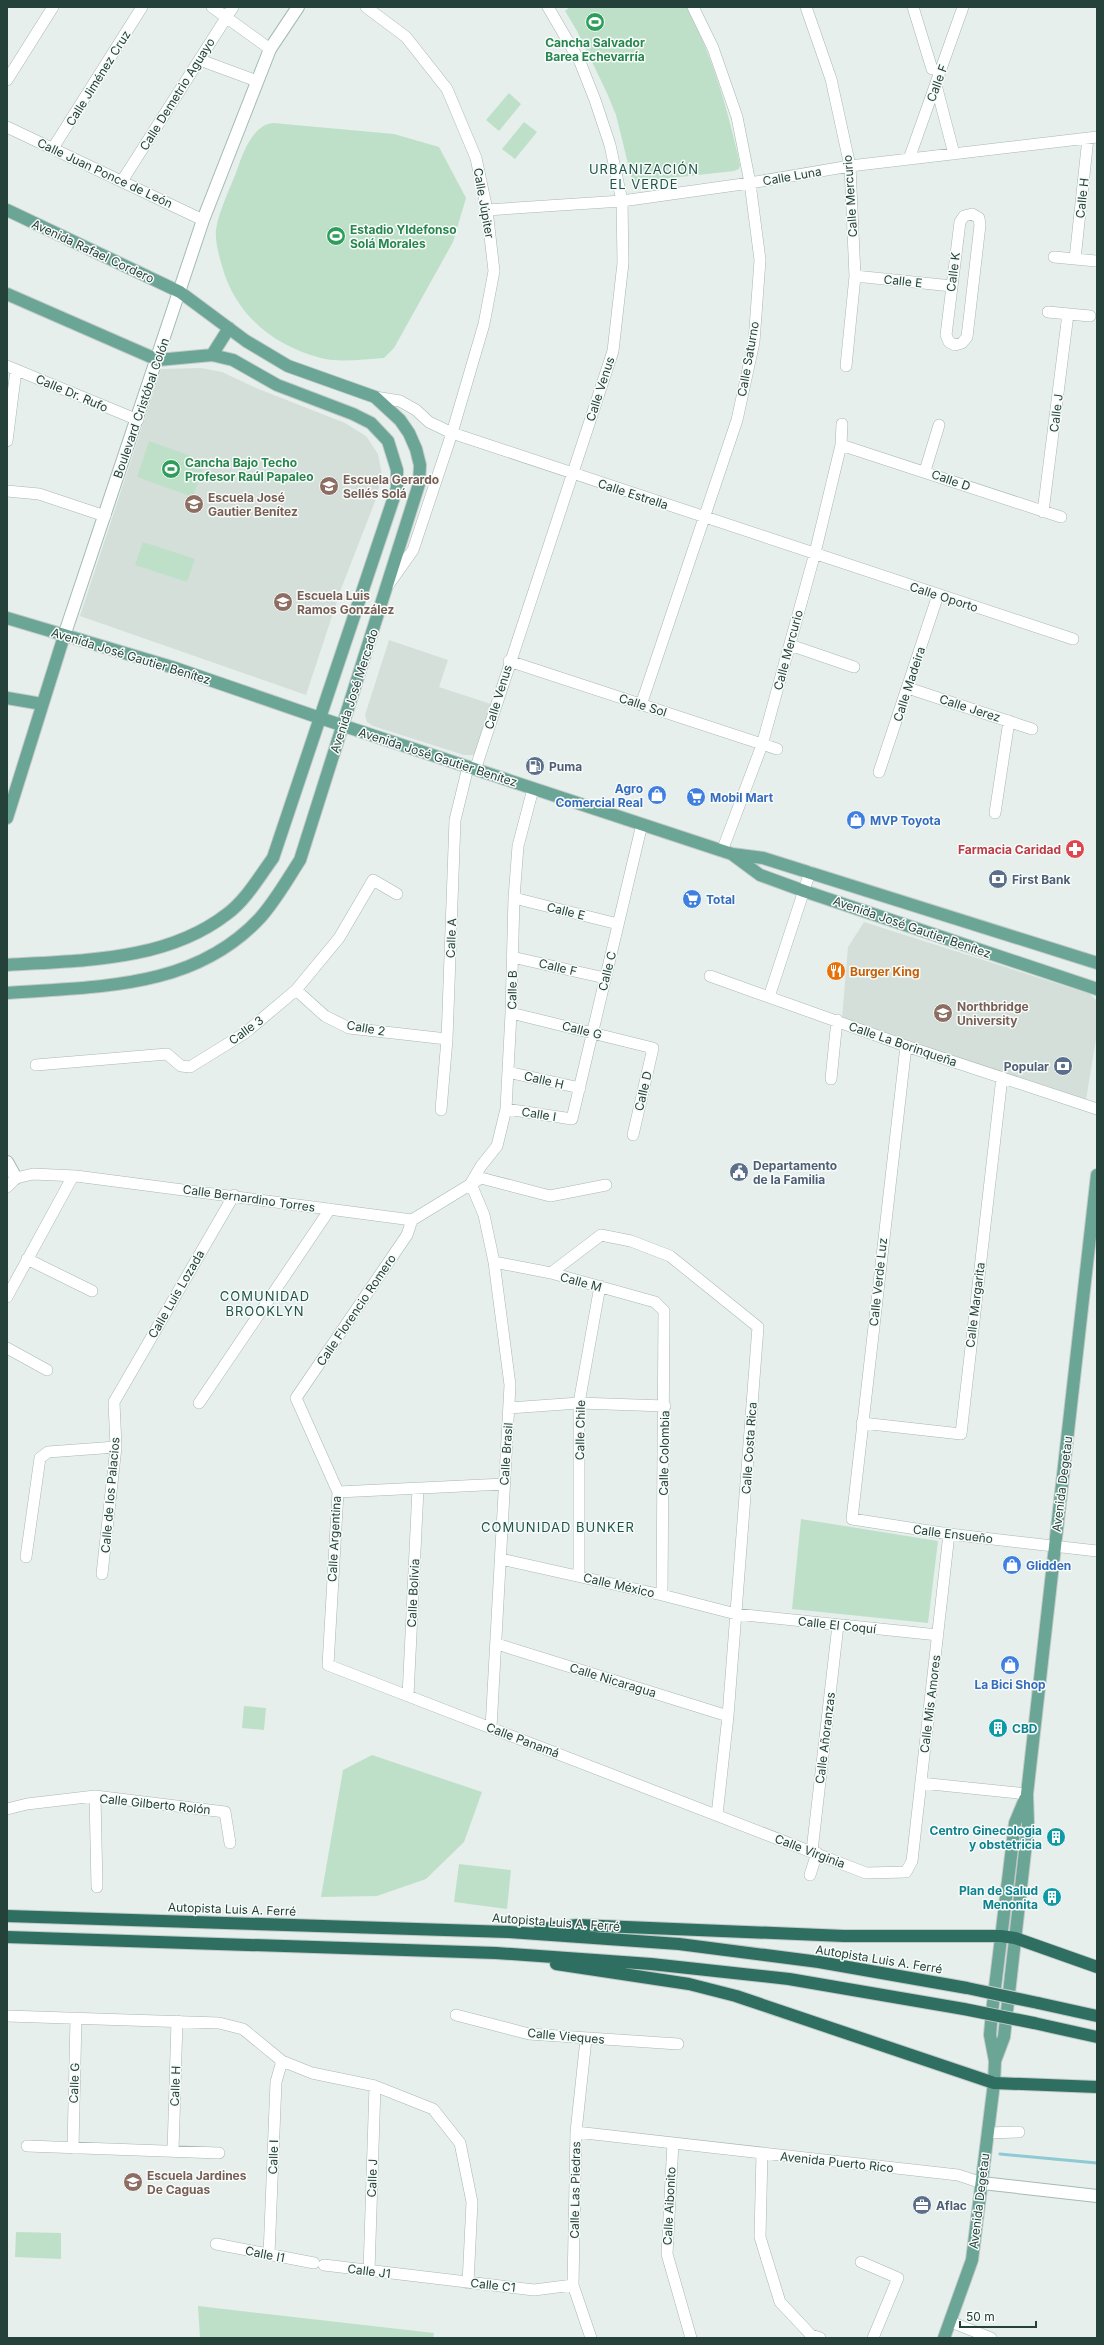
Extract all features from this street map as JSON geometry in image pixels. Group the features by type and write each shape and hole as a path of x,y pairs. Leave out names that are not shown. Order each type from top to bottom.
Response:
{"highway":[{"name":"Autopista Luis A. Ferré","path":"7,1916 509,1932 679,1944 765,1954 968,1988 1097,2016"},
{"path":"509,1932 578,1925 844,1936 1001,1936 1015,1938 1097,1967"},
{"path":"7,1937 496,1953 728,1971 863,1990 1034,2023 1097,2037"},
{"path":"496,1953 689,1984 736,1996 994,2083 1097,2087"}],"main road":[{"name":"Avenida Rafael Cordero","path":"7,210 180,292"},
{"name":"Avenida José Mercado","path":"7,993 131,984 158,978 189,966 224,948 260,918 277,896 300,860 419,484 420,465 416,449 409,433 400,420 375,397 288,366 229,328 180,292"},
{"path":"7,294 158,360"},
{"path":"212,355 229,328"},
{"name":"Avenida José Mercado","path":"7,965 93,960 131,954 163,946 202,931 228,914 248,893 273,858 397,488 397,470 388,441 371,423 353,414 277,385 234,360 212,355 158,360"},
{"name":"Avenida José Gautier Benítez","path":"7,618 175,668 343,726 727,852 763,858 810,872 1097,963"},
{"name":"Boulevard Cristóbal Colón","path":"7,818 64,636"},
{"path":"7,698 42,704"},
{"name":"Avenida José Gautier Benítez","path":"727,852 760,875 1097,989"},
{"name":"Avenida Degetau","path":"995,2061 1004,2037 1028,1825 1027,1794 1097,1175"},
{"name":"Avenida Degetau","path":"944,2338 972,2260 994,2083 995,2061 990,2035 1001,1936 1015,1823 1027,1794"}],"street":[{"path":"7,80 53,7"},
{"name":"Calle Jiménez Cruz","path":"53,148 142,7"},
{"path":"212,7 229,12 270,49"},
{"name":"Boulevard Cristóbal Colón","path":"64,636 138,420 203,220 270,49 298,7"},
{"name":"Calle Júpiter","path":"366,7 406,37 447,89 476,158 487,210 494,271 484,324 452,433 413,550 386,587"},
{"name":"Calle Venus","path":"472,768 573,474 612,351 623,263 622,201 610,145 580,62 548,7"},
{"name":"Calle Saturno","path":"641,705 737,420 754,342 760,260 750,183 737,117 713,48 693,7"},
{"name":"Calle Mercurio","path":"806,7 831,79 850,166 855,276 846,366"},
{"path":"913,7 932,69"},
{"name":"Calle F","path":"909,159 963,7"},
{"name":"Calle Demetrio Aguayo","path":"122,181 229,12"},
{"path":"200,60 257,81"},
{"path":"936,85 954,154"},
{"name":"Calle Juan Ponce de León","path":"7,127 203,220"},
{"name":"Calle Luna","path":"487,210 622,201 750,183 850,166 1093,137"},
{"name":"Calle H","path":"1075,259 1093,137"},
{"name":"Calle K","path":"972,214 979,218 980,225 967,337 962,343 954,345 949,342 946,334 952,286 960,222 964,216 972,214"},
{"path":"1054,257 1096,261"},
{"name":"Calle E","path":"855,276 952,286"},
{"path":"1048,312 1090,316"},
{"name":"Calle J","path":"1043,512 1068,314"},
{"path":"7,441 11,368"},
{"name":"Calle Dr. Rufo","path":"11,368 138,420"},
{"name":"Calle Estrella","path":"375,397 400,401 416,410 429,422 452,433 815,553"},
{"name":"Calle Mercurio","path":"727,852 762,745 815,553 841,445 842,424"},
{"path":"925,471 939,425"},
{"name":"Calle D","path":"841,445 925,471 1061,518"},
{"path":"7,492 39,494 104,516"},
{"name":"Calle Oporto","path":"815,553 1073,639"},
{"name":"Calle Madeira","path":"879,772 938,595"},
{"path":"790,645 854,667"},
{"name":"Calle Sol","path":"509,661 777,749"},
{"name":"Calle Jerez","path":"908,688 1032,729"},
{"path":"995,813 1009,721"},
{"name":"Calle A","path":"441,1110 447,1039 455,820 472,768"},
{"name":"Calle B","path":"471,1184 481,1166 498,1146 506,1109 511,1013 514,898 518,846 533,788"},
{"name":"Calle C","path":"572,1119 642,824"},
{"path":"769,997 810,872"},
{"name":"Calle 3","path":"36,1065 167,1054 181,1066 190,1067 245,1034 296,990 339,938 373,880 397,894"},
{"name":"Calle E","path":"514,898 618,924"},
{"name":"Calle F","path":"512,956 605,978"},
{"name":"Calle La Borinqueña","path":"710,976 906,1046 1097,1108"},
{"name":"Calle 2","path":"296,990 325,1016 349,1028 447,1039"},
{"name":"Calle G","path":"511,1013 653,1048"},
{"path":"831,1078 836,1020"},
{"name":"Calle Verde Luz","path":"852,1519 906,1046"},
{"name":"Calle D","path":"633,1135 653,1048"},
{"name":"Calle H","path":"508,1072 580,1088"},
{"name":"Calle Margarita","path":"862,1423 961,1434 1002,1077"},
{"name":"Calle I","path":"506,1109 572,1119"},
{"path":"7,1162 16,1178 7,1187"},
{"name":"Calle Bernardino Torres","path":"16,1178 33,1174 72,1176 234,1195 412,1220"},
{"path":"7,1296 72,1176"},
{"path":"412,1220 481,1178 550,1196 606,1185"},
{"name":"Calle Brasil","path":"471,1184 484,1215 494,1262 510,1385 497,1644 491,1728"},
{"name":"Calle Luis Lozada","path":"119,1392 234,1195"},
{"path":"199,1404 330,1209"},
{"name":"Calle Florencio Romero","path":"296,1398 408,1235 412,1220"},
{"name":"Calle Costa Rica","path":"551,1273 601,1235 632,1241 670,1256 758,1327 728,1716 717,1815"},
{"path":"27,1259 92,1291"},
{"name":"Calle M","path":"494,1262 551,1273 600,1286 655,1302 664,1311"},
{"name":"Calle Chile","path":"578,1576 579,1404 600,1286"},
{"name":"Calle Colombia","path":"662,1595 665,1406 664,1311"},
{"path":"7,1348 47,1370"},
{"name":"Calle de los Palacios","path":"102,1574 116,1447 114,1402 119,1392"},
{"name":"Calle Argentina","path":"296,1398 338,1492 328,1665"},
{"path":"509,1408 579,1404 665,1406"},
{"path":"26,1557 40,1458 48,1452 116,1447"},
{"path":"338,1492 418,1490 504,1484"},
{"name":"Calle Bolivia","path":"408,1696 418,1490"},
{"name":"Calle Ensueño","path":"852,1519 949,1534 1097,1550"},
{"name":"Calle Mis Amores","path":"906,1872 912,1861 949,1534"},
{"name":"Calle México","path":"501,1559 662,1595 736,1614"},
{"name":"Calle El Coquí","path":"736,1614 938,1635"},
{"name":"Calle Añoranzas","path":"810,1874 814,1852 838,1624"},
{"name":"Calle Nicaragua","path":"497,1644 728,1716"},
{"name":"Calle Panamá","path":"328,1665 717,1815"},
{"path":"921,1783 1027,1794"},
{"path":"95,1796 96,1887"},
{"name":"Calle Gilberto Rolón","path":"7,1809 27,1804 95,1796 225,1812 230,1843"},
{"name":"Calle Virginia","path":"717,1815 866,1872 906,1872"},
{"name":"Calle Vieques","path":"456,2015 529,2034 678,2044"},
{"path":"7,2016 219,2023 243,2030 282,2061 312,2073 375,2086 433,2109 460,2143 472,2202 468,2283"},
{"name":"Calle G","path":"73,2148 76,2018"},
{"name":"Calle H","path":"173,2151 177,2021"},
{"name":"Calle Las Piedras","path":"586,2039 576,2132 573,2286 591,2338"},
{"name":"Calle I","path":"269,2255 276,2082 282,2061"},
{"name":"Calle J","path":"369,2271 375,2086"},
{"name":"Avenida Puerto Rico","path":"576,2132 958,2175 982,2183 1097,2196"},
{"path":"988,2133 1019,2132"},
{"name":"Calle Aibonito","path":"673,2143 667,2254 691,2338"},
{"path":"26,2146 219,2153"},
{"path":"762,2154 760,2237 780,2302 811,2335 820,2338"},
{"name":"Calle I1","path":"216,2244 319,2264"},
{"path":"862,2262 898,2278 873,2338"},
{"name":"Calle J1","path":"319,2264 414,2277"},
{"name":"Calle C1","path":"414,2277 534,2290 573,2286"},
{"path":"951,2322 991,2338"}],"shaded area":[{"name":"Escuela José Gautier Benítez","path":"201,368 222,372 256,388 345,423 366,436 378,454 382,475 376,499 341,589 306,695 80,616 161,369"},
{"path":"389,640 448,660 439,687 494,705 476,752 473,755 464,755 373,726 367,722 365,715"},
{"path":"864,922 1090,994 1097,1001 1097,1033 1086,1100 842,1018 848,947"}],"green space":[{"path":"570,7 687,7 705,45 719,84 740,165 739,169 734,171 635,182 632,180 616,115 577,31 565,11"},
{"path":"509,93 521,104 499,131 486,120"},
{"path":"524,122 537,132 515,159 502,149"},
{"name":"Estadio Yldefonso Solá Morales","path":"273,123 394,134 439,147 466,198 453,242 394,348 384,358 336,360 303,353 272,336 258,326 236,299 228,283 222,266 216,239 216,230 220,215 242,155 250,140 260,129"},
{"name":"Cancha Bajo Techo Profesor Raúl Papaleo","path":"149,441 205,461 193,497 137,477"},
{"path":"143,542 195,559 187,582 135,565"},
{"path":"801,1519 938,1541 928,1623 792,1609"},
{"path":"244,1706 266,1708 264,1730 242,1728"},
{"path":"372,1755 482,1792 464,1842 426,1879 377,1896 321,1897 343,1770"},
{"path":"459,1864 511,1870 507,1909 454,1902"},
{"path":"16,2232 61,2233 61,2259 15,2257"},
{"path":"198,2306 434,2333 433,2338 200,2338"}],"waterway":[{"path":"1000,2154 1097,2163"}],"place":[{"name":"Cancha Salvador Barea Echevarría","path":"595,22"},
{"name":"Estadio Yldefonso Solá Morales","path":"336,236"},
{"name":"Cancha Bajo Techo Profesor Raúl Papaleo","path":"171,469"},
{"name":"Escuela Gerardo Sellés Solá","path":"329,486"},
{"name":"Escuela José Gautier Benítez","path":"194,504"},
{"name":"Escuela Luis Ramos González","path":"283,602"},
{"name":"Puma","path":"535,766"},
{"name":"Agro Comercial Real","path":"657,795"},
{"name":"Mobil Mart","path":"696,797"},
{"name":"MVP Toyota","path":"856,820"},
{"name":"Farmacia Caridad","path":"1075,849"},
{"name":"First Bank","path":"998,879"},
{"name":"Total","path":"692,899"},
{"name":"Burger King","path":"836,971"},
{"name":"Northbridge University","path":"943,1013"},
{"name":"Popular","path":"1063,1066"},
{"name":"Departamento de la Familia","path":"739,1172"},
{"name":"Glidden","path":"1012,1565"},
{"name":"La Bici Shop","path":"1010,1665"},
{"name":"CBD","path":"998,1728"},
{"name":"Centro Ginecologia y obstetricia","path":"1056,1837"},
{"name":"Plan de Salud Menonita","path":"1052,1897"},
{"name":"Escuela Jardines De Caguas","path":"133,2182"},
{"name":"Aflac","path":"922,2205"}],"district":[{"name":"URBANIZACIÓN EL VERDE","path":"644,176"},
{"name":"COMUNIDAD BROOKLYN","path":"265,1304"},
{"name":"COMUNIDAD BUNKER","path":"558,1527"}]}
